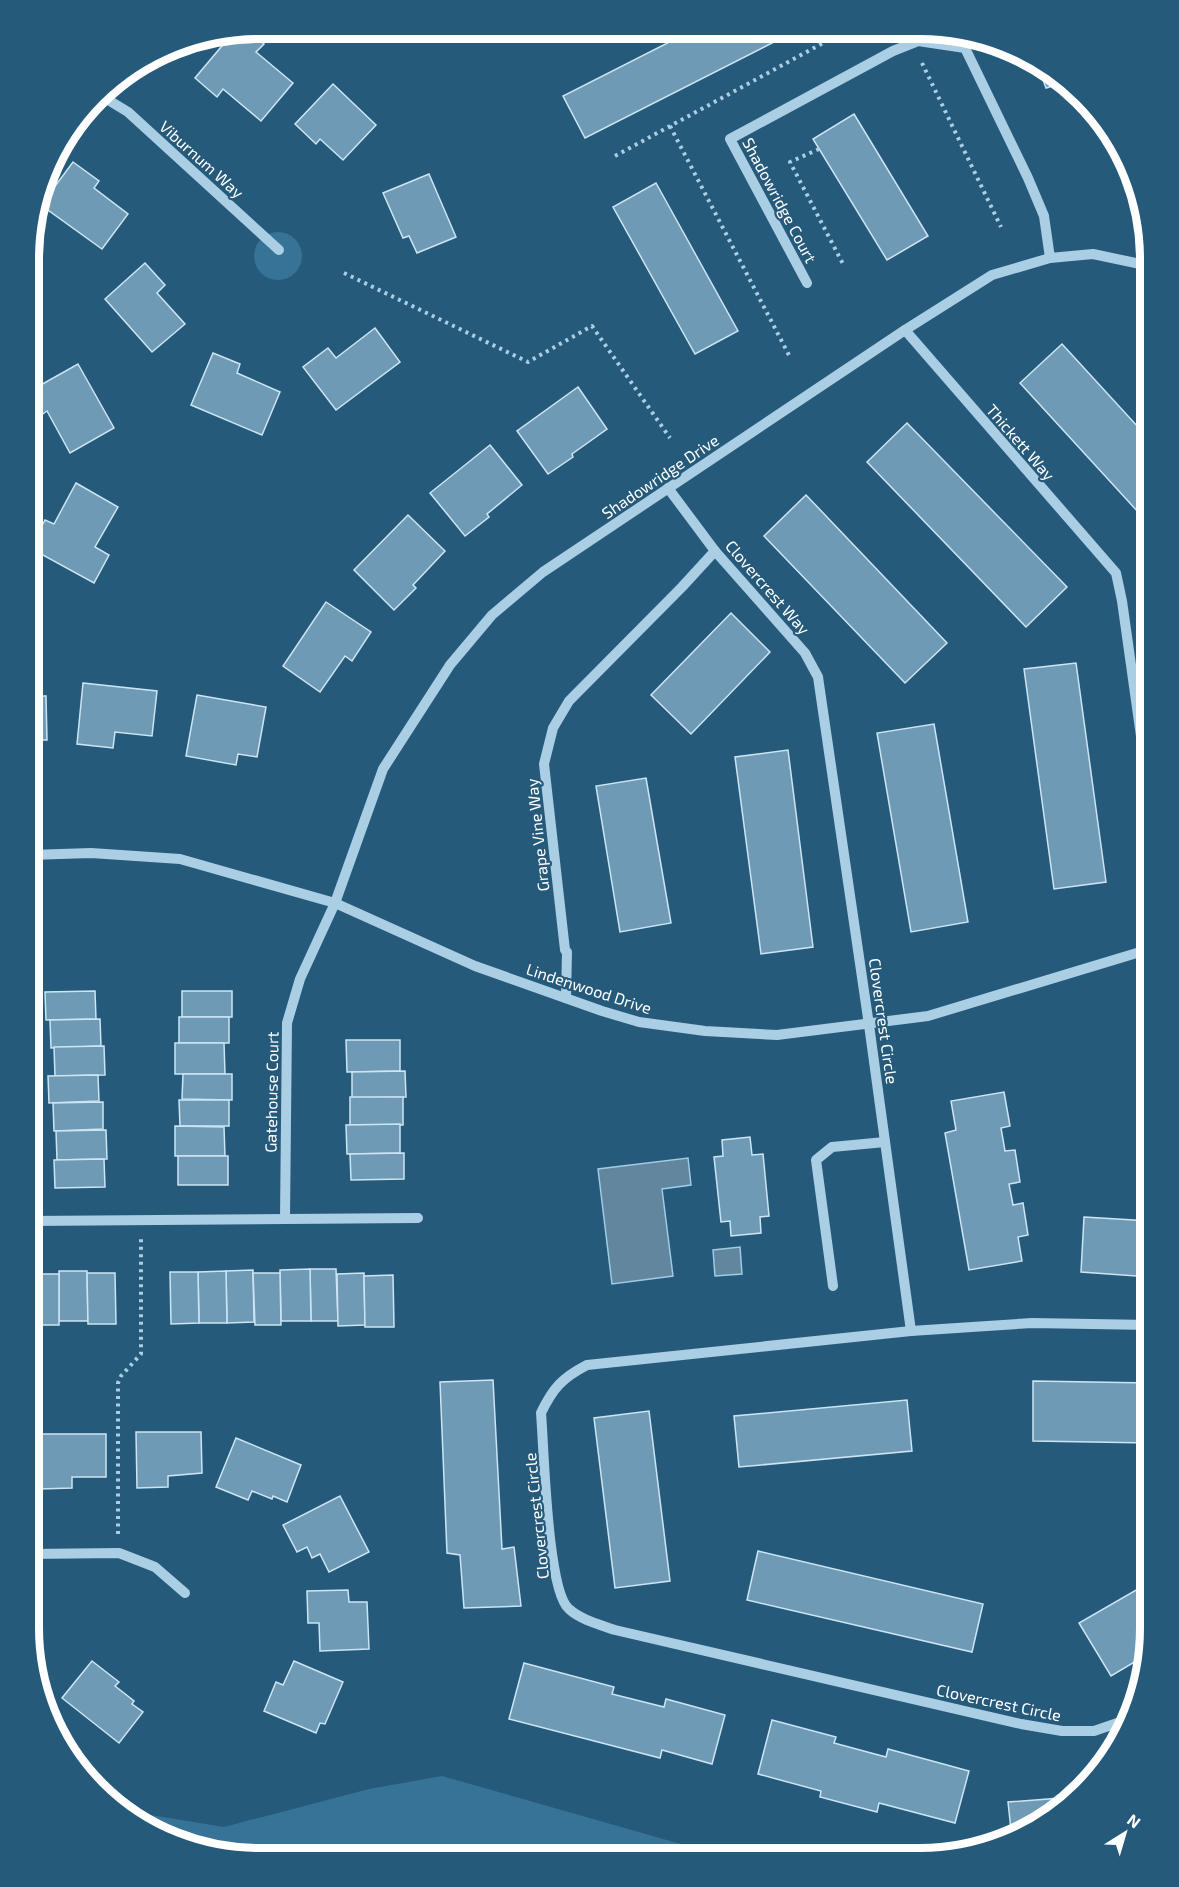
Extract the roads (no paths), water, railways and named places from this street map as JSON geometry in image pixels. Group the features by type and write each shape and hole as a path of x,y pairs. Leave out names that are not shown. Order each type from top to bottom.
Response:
{"street":[{"name":"Shadowridge Court","path":"807,283 730,139 893,51 918,41 965,48"},
{"path":"966,44 965,48 1044,216 1050,258"},
{"name":"Viburnum Way","path":"108,99 128,112 279,250"},
{"name":"Shadowridge Drive","path":"335,903 383,769 450,665 492,615 543,572 905,330 992,275 1050,258 1093,255 1140,264"},
{"name":"Thickett Way","path":"905,330 1116,573 1140,729"},
{"name":"Clovercrest Way","path":"668,488 715,551 805,653 818,677 824,716"},
{"name":"Grape Vine Way","path":"566,998 567,951 564,951 544,764 553,728 569,701 715,551"},
{"name":"Clovercrest Circle","path":"824,716 911,1331"},
{"name":"Lindenwood Drive","path":"39,855 91,853 180,859 335,903 475,966 639,1022 705,1031 777,1035 928,1016 1140,952"},
{"name":"Gatehouse Court","path":"285,1218 287,1023 300,979 335,903"},
{"path":"833,1286 816,1160 832,1147 885,1142"},
{"path":"39,1221 418,1218"},
{"name":"Clovercrest Circle","path":"1118,1723 1094,1731 1062,1731 1021,1724 615,1630 588,1620 568,1609 559,1592 552,1562 542,1413 549,1397 567,1375 587,1365 911,1331 1032,1323 1140,1325"},
{"path":"39,1554 119,1553 154,1567 185,1593"}]}
